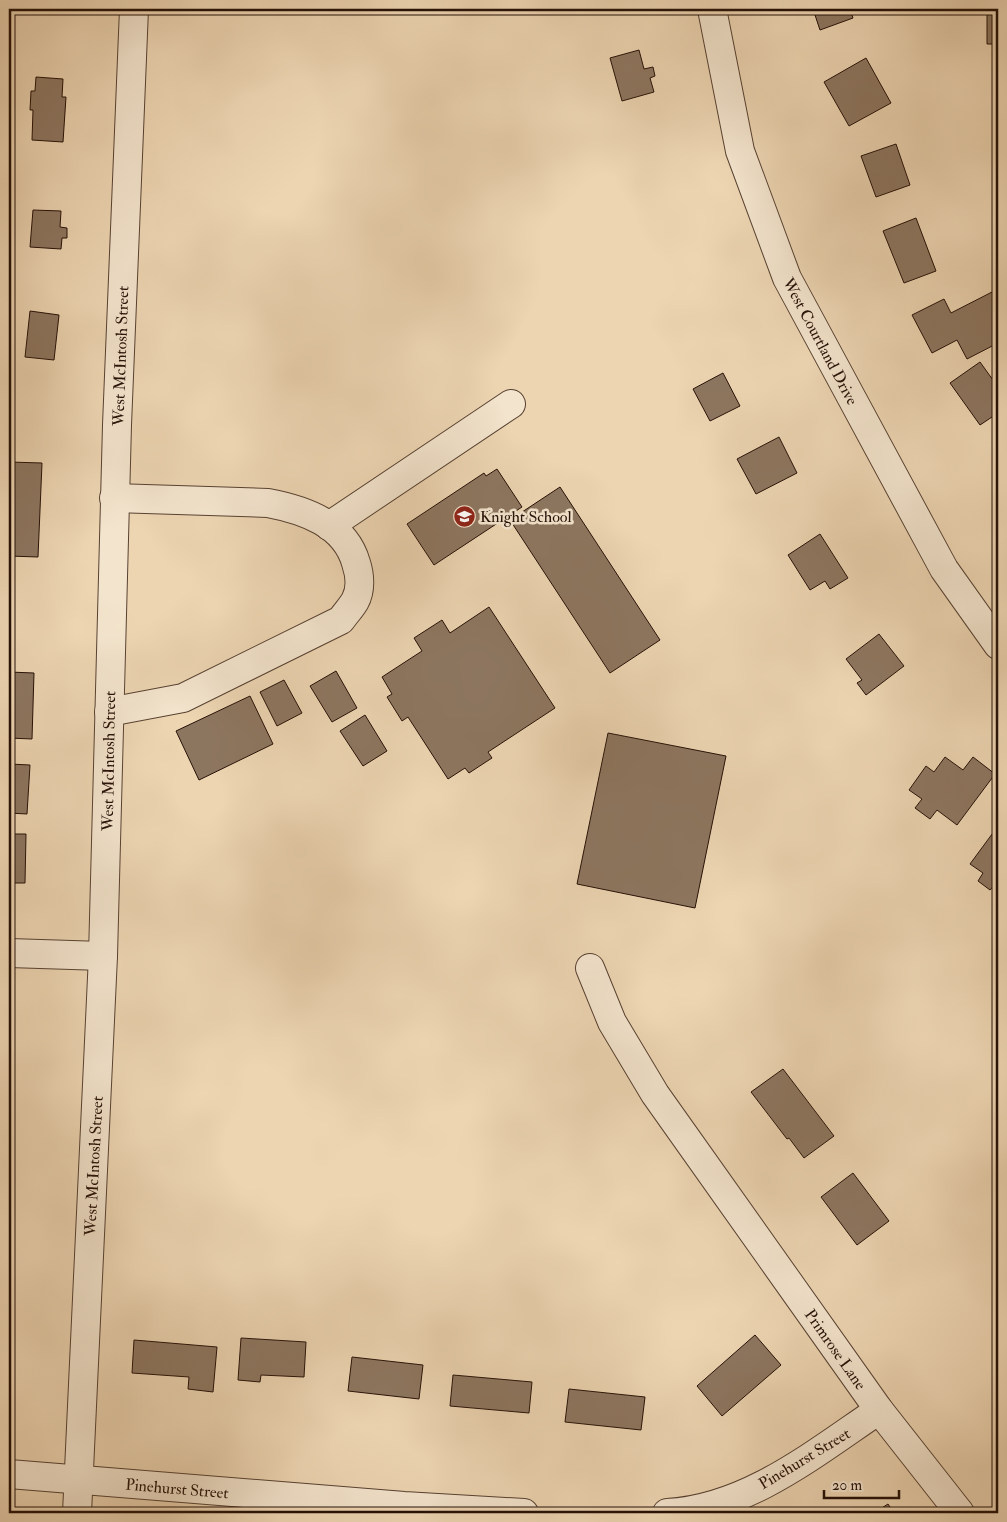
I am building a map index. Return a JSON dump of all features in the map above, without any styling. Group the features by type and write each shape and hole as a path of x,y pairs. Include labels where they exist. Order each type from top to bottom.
{"street":[{"name":"West McIntosh Street","path":"77,1513 103,956 114,498 134,9"},
{"name":"West Courtland Drive","path":"712,9 740,151 787,278 944,569 998,645"},
{"path":"329,526 511,404"},
{"path":"109,712 183,698 341,620 356,600 360,575 353,551 338,531 293,508 268,503 114,498"},
{"path":"9,953 103,956"},
{"name":"Primrose Lane","path":"590,968 612,1022 655,1094 879,1410 960,1513"},
{"name":"Pinehurst Street","path":"667,1513 689,1512 728,1501 798,1465 879,1410"},
{"name":"Pinehurst Street","path":"9,1474 524,1513"}],"building":[{"path":"813,9 850,9 853,18 820,30"},
{"path":"987,9 998,10 998,44 987,44"},
{"path":"639,50 644,69 653,67 655,76 650,78 654,92 622,101 610,58"},
{"path":"866,58 891,103 849,126 824,82"},
{"path":"36,77 63,79 62,97 66,97 63,142 32,140 33,110 30,110 31,91 35,91"},
{"path":"896,144 910,185 876,197 861,156"},
{"path":"33,210 61,211 60,227 67,228 67,238 62,238 61,249 30,247"},
{"path":"916,218 936,271 904,283 883,231"},
{"path":"992,292 998,303 998,343 967,359 957,340 932,353 912,315 944,299 951,313"},
{"path":"30,311 59,315 54,360 25,357"},
{"path":"980,362 998,387 998,413 980,425 950,383"},
{"path":"723,373 740,406 710,421 693,389"},
{"path":"779,437 797,473 756,494 737,459"},
{"path":"9,462 42,463 38,557 9,556"},
{"name":"Knight School","path":"497,469 522,507 434,565 407,524 484,473 486,476"},
{"path":"560,487 660,640 610,673 510,520"},
{"path":"820,534 848,578 830,589 825,581 810,590 788,555"},
{"path":"489,607 555,708 488,752 492,758 469,773 465,768 448,779 408,717 402,721 387,697 392,694 382,677 422,651 414,638 442,620 450,633"},
{"path":"879,634 904,666 866,695 857,683 862,680 846,659"},
{"path":"336,671 357,708 332,722 310,686"},
{"path":"9,672 34,673 32,739 9,738"},
{"path":"284,680 302,713 277,726 260,692"},
{"path":"250,696 273,744 199,780 176,731"},
{"path":"365,715 387,751 363,766 340,731"},
{"path":"608,733 726,756 695,908 577,884"},
{"path":"945,757 963,770 973,757 995,774 957,825 937,810 930,819 915,808 922,799 909,790 926,766 934,772"},
{"path":"9,764 30,765 27,814 9,813"},
{"path":"998,826 998,881 990,890 978,881 983,873 970,864"},
{"path":"9,834 26,834 25,883 9,883"},
{"path":"9,1013 14,1013 13,1070 9,1070"},
{"path":"783,1069 834,1136 804,1158 751,1092"},
{"path":"853,1173 889,1221 857,1245 821,1197"},
{"path":"755,1335 781,1365 722,1416 697,1386"},
{"path":"241,1338 306,1342 304,1377 261,1375 260,1382 238,1380"},
{"path":"134,1340 217,1347 213,1392 188,1389 189,1377 132,1373"},
{"path":"352,1357 423,1365 419,1399 348,1391"},
{"path":"453,1375 532,1382 529,1413 450,1406"},
{"path":"569,1389 645,1397 641,1430 565,1422"},
{"path":"888,1504 894,1513 874,1513"}],"place":[{"name":"Knight School","path":"464,516"}]}
